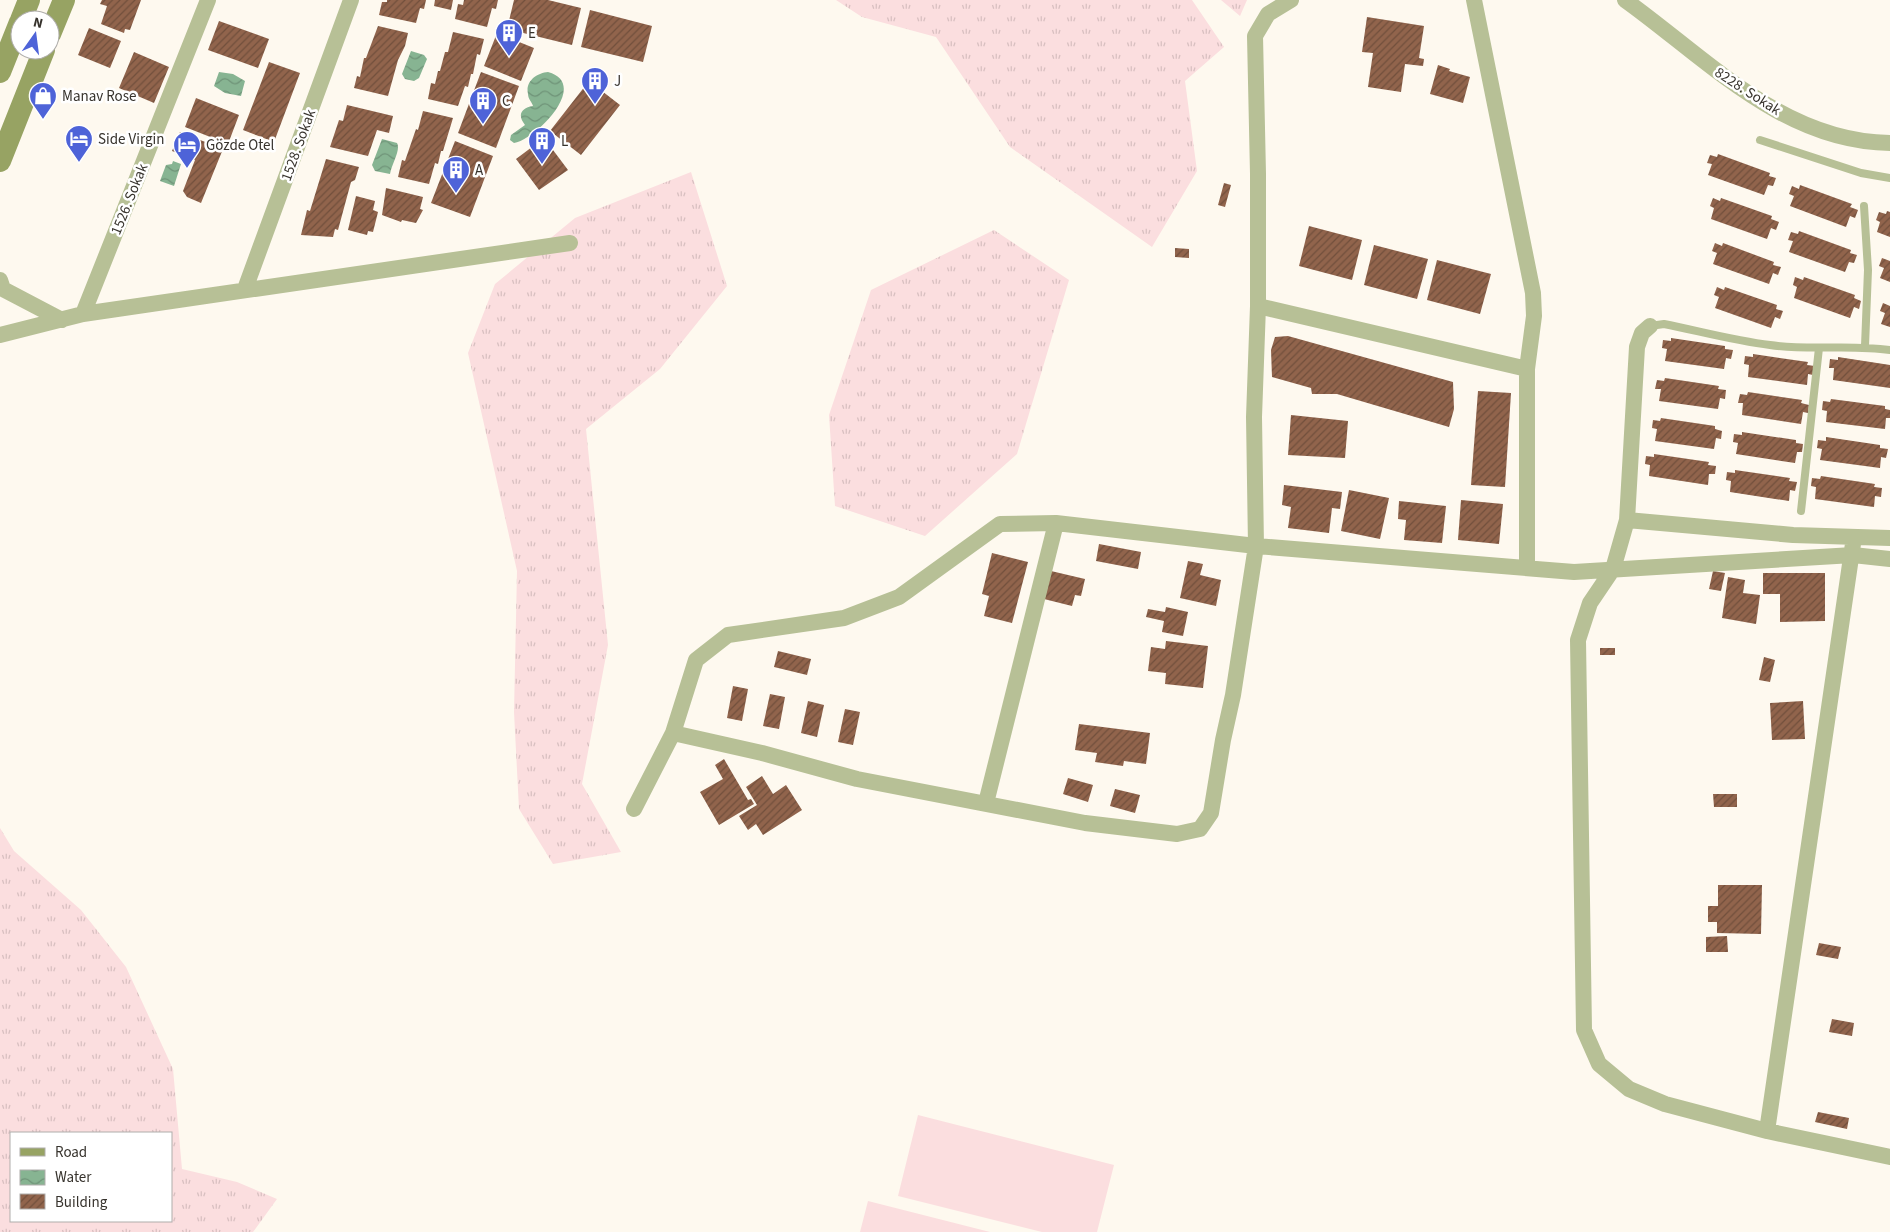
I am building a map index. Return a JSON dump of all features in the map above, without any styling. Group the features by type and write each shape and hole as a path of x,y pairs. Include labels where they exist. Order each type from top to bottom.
{"main road":[{"path":"0,72 10,46"},
{"path":"0,161 40,60"}],"street":[{"name":"1526. Sokak","path":"83,314 208,0"},
{"name":"1528. Sokak","path":"245,289 351,0"},
{"path":"673,733 762,753 857,779 1138,831 1177,834 1200,829 1211,813 1223,740 1233,695 1256,546 1254,418 1258,306 1255,36 1268,14 1291,0"},
{"path":"1474,0 1533,292 1534,316 1527,370 1527,567"},
{"name":"8228. Sokak","path":"1625,0 1718,73 1782,114 1823,132 1869,143 1890,143"},
{"path":"0,335 83,314 570,243"},
{"path":"0,280 3,289 62,320"},
{"path":"1258,306 1527,370"},
{"path":"1650,326 1642,333 1637,347 1627,520 1613,570 1590,603 1578,640 1584,1030 1599,1064 1629,1089 1665,1104 1767,1131 1890,1157"},
{"path":"1627,520 1793,534 1890,538"},
{"path":"634,809 673,733 696,660 728,635 844,618 899,596 1000,524 1056,524 1256,546 1574,572 1853,555 1890,559"},
{"path":"986,803 1056,524"},
{"path":"1767,1131 1853,555 1854,537"}],"lane":[{"path":"1760,140 1861,173 1890,178"},
{"path":"1864,206 1868,270 1865,346"},
{"path":"1650,326 1664,324 1771,345 1819,348 1865,346 1890,350"},
{"path":"1801,510 1819,348"}],"green space":[{"path":"836,0 1192,0 1224,47 1185,81 1197,171 1152,247 1010,147 936,37 862,17"},
{"path":"1221,0 1247,0 1240,16"},
{"path":"691,172 727,286 660,369 586,429 608,645 582,784 621,852 553,864 519,809 514,712 517,571 468,353 495,284 575,218"},
{"path":"994,230 1069,280 1017,454 925,536 835,506 829,415 871,290"},
{"path":"0,828 14,851 81,910 126,967 173,1069 182,1169 237,1182 277,1199 253,1232 0,1232"},
{"path":"918,1115 1114,1165 1097,1232 1042,1232 898,1196"},
{"path":"868,1201 990,1232 860,1232"}],"water":[{"path":"411,51 424,55 427,59 419,78 414,81 405,79 402,74"},
{"path":"219,72 233,74 245,81 241,96 225,93 214,86"},
{"path":"548,72 560,78 564,88 562,99 555,111 545,122 523,140 514,143 510,140 511,135 525,125 521,118 523,110 533,106 528,96 528,85 536,76"},
{"path":"382,139 397,143 398,146 390,174 375,171 372,165"},
{"path":"173,161 181,164 174,186 160,181 166,165 172,164"}],"building":[{"path":"102,0 141,0 130,30 125,29 124,33 101,24 107,6 100,4"},
{"path":"387,0 426,0 424,9 420,8 416,23 379,15 382,2 387,2"},
{"path":"435,0 453,0 451,10 434,6"},
{"path":"464,0 498,0 496,9 492,8 487,27 455,19 458,4 463,5"},
{"path":"514,0 548,0 581,8 572,45 507,29"},
{"path":"590,10 652,26 643,62 581,47"},
{"path":"1367,17 1424,26 1419,58 1424,59 1423,66 1405,64 1401,92 1368,87 1373,53 1362,52"},
{"path":"219,21 269,39 258,68 208,50"},
{"path":"378,26 408,33 388,96 354,88 357,76 360,77 364,58 366,58"},
{"path":"89,28 121,41 110,68 78,55"},
{"path":"453,32 484,39 480,55 477,54 468,87 465,86 458,106 428,99 431,83 435,84 445,52 448,52"},
{"name":"E","path":"497,33 534,48 521,81 484,66"},
{"path":"134,52 169,67 154,103 119,88"},
{"path":"269,62 300,73 274,142 243,130"},
{"path":"1438,65 1450,69 1449,71 1470,77 1463,103 1430,94"},
{"path":"481,72 519,86 496,148 458,133"},
{"path":"589,81 620,105 581,155 550,131"},
{"path":"196,98 239,115 228,144 185,127"},
{"path":"347,105 393,116 389,133 377,130 368,156 330,147 339,120 343,121"},
{"path":"423,111 453,118 443,151 441,151 438,164 435,163 429,184 398,177 402,160 405,161 416,129 418,130"},
{"path":"180,132 223,149 201,203 187,197 183,191 195,160 172,151"},
{"name":"L","path":"544,138 568,170 539,190 516,159"},
{"path":"455,141 493,156 470,217 431,203"},
{"path":"1718,154 1770,173 1769,176 1776,178 1773,186 1768,185 1764,195 1708,175 1712,164 1707,163 1710,155 1717,157"},
{"path":"326,159 359,167 355,180 351,182 338,230 335,229 333,237 301,235 307,210 310,211"},
{"path":"1224,183 1231,185 1225,207 1218,205"},
{"path":"1800,185 1852,204 1850,207 1858,210 1855,218 1850,216 1846,227 1790,206 1794,196 1789,194 1792,186 1799,189"},
{"path":"386,188 423,197 420,209 423,210 416,223 402,220 401,222 382,215"},
{"path":"356,196 375,201 373,210 378,212 373,232 368,231 367,235 348,230"},
{"path":"1713,198 1720,201 1721,198 1772,216 1771,219 1779,222 1776,230 1771,228 1767,239 1711,219 1714,208 1710,206"},
{"path":"1887,211 1890,212 1890,237 1877,232 1880,222 1876,220 1879,212 1886,214"},
{"path":"1309,226 1362,240 1352,280 1299,266"},
{"path":"1799,231 1851,250 1850,253 1857,255 1854,263 1849,262 1845,272 1789,252 1793,241 1788,240 1791,232 1798,234"},
{"path":"1715,243 1722,246 1723,243 1774,262 1773,265 1781,267 1778,275 1773,273 1769,284 1713,264 1717,253 1712,251"},
{"path":"1374,245 1428,259 1417,299 1364,285"},
{"path":"1175,248 1189,249 1189,258 1175,257"},
{"path":"1882,258 1890,261 1890,282 1880,278 1884,268 1879,266"},
{"path":"1437,260 1491,274 1480,314 1427,300"},
{"path":"1795,277 1803,280 1804,277 1855,295 1854,298 1861,301 1859,309 1854,307 1850,318 1794,298 1797,287 1793,285"},
{"path":"1717,287 1724,290 1725,287 1777,305 1776,309 1783,311 1780,319 1775,317 1771,328 1715,308 1719,297 1714,295"},
{"path":"1883,303 1890,306 1890,327 1881,324 1885,313 1880,311"},
{"path":"1288,336 1453,382 1454,409 1449,427 1337,394 1312,394 1311,388 1272,377 1271,350 1275,337"},
{"path":"1671,338 1725,346 1725,349 1733,350 1731,359 1726,358 1724,369 1665,361 1667,349 1662,348 1663,340 1671,341"},
{"path":"1753,354 1808,362 1807,365 1815,366 1813,375 1808,374 1807,385 1748,377 1749,365 1744,364 1745,356 1753,357"},
{"path":"1838,357 1890,365 1890,388 1833,380 1834,368 1829,368 1830,359 1838,360"},
{"path":"1665,378 1719,386 1718,389 1726,390 1725,399 1720,398 1718,409 1659,401 1661,389 1655,389 1657,380 1664,381"},
{"path":"1478,391 1511,393 1505,487 1471,485"},
{"path":"1748,392 1802,400 1801,403 1809,405 1808,413 1803,412 1801,424 1742,415 1743,403 1738,403 1740,394 1747,395"},
{"path":"1831,399 1885,406 1885,409 1890,410 1890,418 1886,418 1885,429 1826,422 1827,411 1822,410 1823,401 1830,402"},
{"path":"1291,415 1348,421 1345,458 1288,455"},
{"path":"1661,418 1715,426 1715,429 1722,431 1721,439 1716,438 1714,449 1655,441 1657,429 1652,428 1653,420 1660,421"},
{"path":"1742,432 1796,440 1796,443 1803,444 1802,452 1797,452 1795,463 1736,454 1738,443 1733,442 1734,434 1742,435"},
{"path":"1826,437 1880,445 1880,448 1888,449 1886,458 1881,457 1880,468 1820,460 1822,449 1817,448 1818,440 1826,441"},
{"path":"1654,454 1709,462 1708,465 1716,466 1715,474 1709,474 1708,485 1649,476 1650,465 1645,464 1646,456 1654,457"},
{"path":"1735,470 1790,478 1789,481 1797,482 1795,491 1790,490 1789,501 1730,492 1731,481 1726,480 1727,472 1735,473"},
{"path":"1821,476 1875,484 1874,487 1882,488 1881,497 1875,496 1874,507 1815,499 1816,487 1811,486 1812,478 1820,479"},
{"path":"1284,485 1342,492 1340,509 1332,508 1329,533 1288,528 1291,507 1282,505"},
{"path":"1349,490 1389,498 1380,539 1341,531"},
{"path":"1461,500 1503,504 1499,544 1458,540"},
{"path":"1399,501 1446,506 1442,543 1404,540 1406,520 1398,519"},
{"path":"1099,544 1141,552 1138,569 1096,561"},
{"path":"992,553 1028,562 1012,623 984,616 989,596 982,594"},
{"path":"1188,561 1203,564 1200,575 1221,580 1216,606 1180,598"},
{"path":"1051,571 1085,579 1081,596 1075,595 1072,606 1044,599"},
{"path":"1713,571 1725,573 1721,591 1709,589"},
{"path":"1763,573 1825,573 1825,621 1780,622 1780,594 1763,594"},
{"path":"1728,577 1745,580 1743,593 1760,595 1756,624 1722,618"},
{"path":"1166,607 1188,612 1183,636 1162,632 1164,621 1146,617 1148,609 1165,612"},
{"path":"1166,641 1208,646 1203,688 1165,684 1166,673 1148,671 1151,647 1165,649"},
{"path":"1600,648 1615,648 1615,655 1600,655"},
{"path":"778,651 811,659 807,675 774,667"},
{"path":"1764,657 1775,660 1770,682 1759,680"},
{"path":"733,686 748,689 742,721 727,718"},
{"path":"770,694 785,697 779,729 763,726"},
{"path":"808,701 824,705 817,737 801,733"},
{"path":"1803,701 1805,739 1772,740 1770,703"},
{"path":"845,709 860,712 853,745 838,742"},
{"path":"1079,724 1150,733 1146,764 1124,761 1123,766 1095,762 1097,753 1075,750"},
{"path":"724,759 748,800 751,799 754,804 719,825 700,792 723,779 715,765"},
{"path":"762,776 773,794 786,785 802,810 763,835 756,824 748,830 739,816 757,805 746,787"},
{"path":"1068,778 1093,785 1088,802 1063,794"},
{"path":"1115,789 1140,795 1135,813 1110,806"},
{"path":"1713,794 1737,794 1737,807 1714,807"},
{"path":"1718,885 1762,885 1761,934 1717,933 1717,922 1708,922 1708,906 1718,906"},
{"path":"1727,936 1728,952 1706,952 1706,937"},
{"path":"1819,943 1841,947 1838,959 1816,955"},
{"path":"1832,1019 1854,1023 1852,1036 1829,1032"},
{"path":"1818,1112 1849,1118 1847,1129 1815,1122"}],"place":[{"name":"E","path":"509,57"},
{"name":"J","path":"595,105"},
{"name":"Manav Rose","path":"43,120"},
{"name":"C","path":"483,125"},
{"name":"Side Virgin","path":"79,163"},
{"name":"L","path":"542,165"},
{"name":"Gözde Otel","path":"187,169"},
{"name":"A","path":"456,194"}]}
